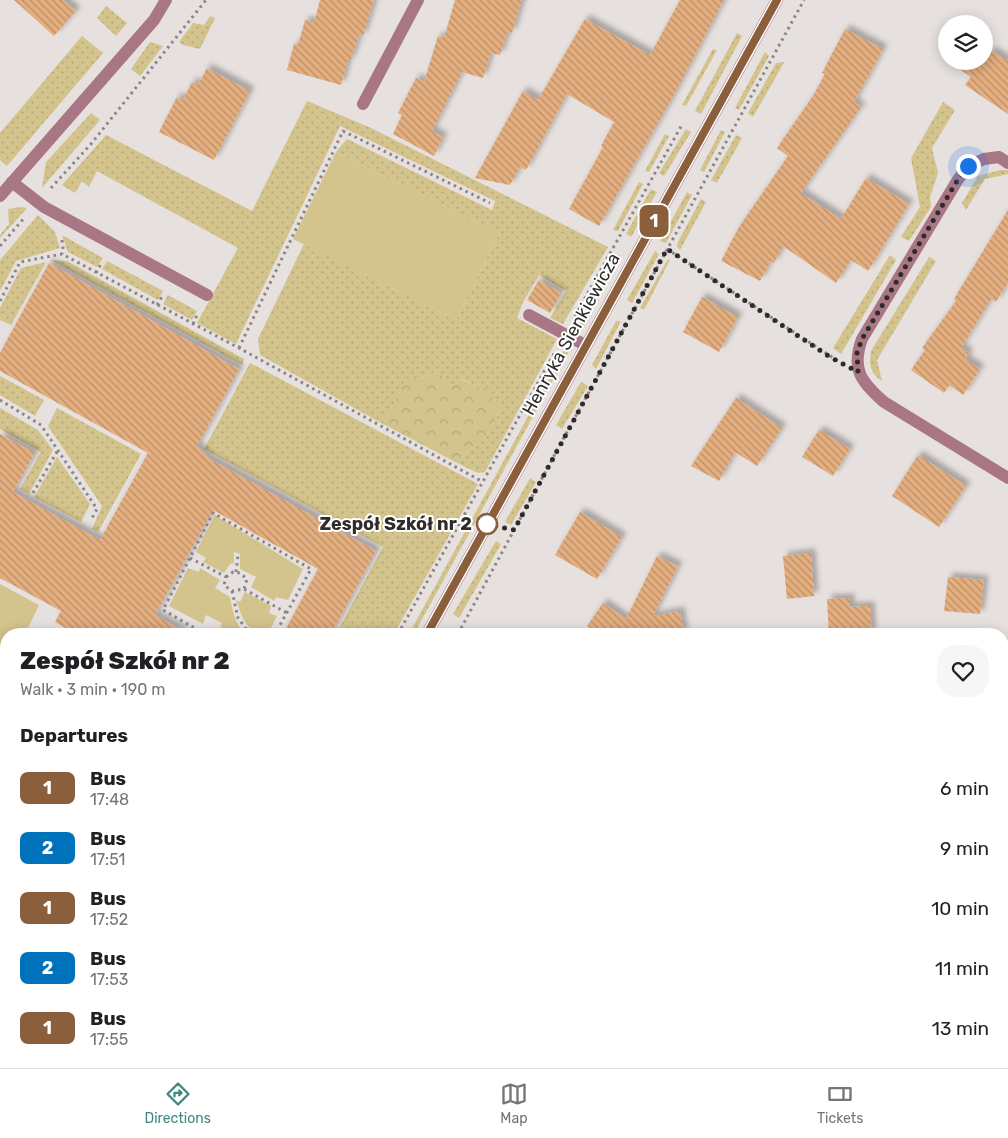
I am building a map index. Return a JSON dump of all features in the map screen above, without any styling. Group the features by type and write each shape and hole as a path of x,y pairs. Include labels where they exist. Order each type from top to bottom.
{"street":[{"path":"0,196 154,20 166,0"},
{"path":"363,104 418,0"},
{"name":"Henryka Sienkiewicza","path":"430,628 777,0"},
{"path":"1008,163 999,157 984,159 968,166 962,173 862,339 857,353 858,372 868,388 884,402 1008,478"},
{"path":"12,182 38,203 207,295"},
{"path":"529,315 585,345"}],"path":[{"path":"0,246 91,144 206,0"},
{"path":"461,628 804,0"},
{"path":"239,348 343,131 490,203"},
{"path":"667,249 830,357 858,372"},
{"path":"0,301 20,262 62,254 239,348 483,482"},
{"path":"0,400 41,425 97,509 91,520"},
{"path":"33,493 58,450"},
{"path":"194,628 163,610 213,513 312,569 278,628"},
{"path":"236,572 238,555"},
{"path":"190,558 226,577"},
{"path":"244,589 247,579 240,572 233,572 226,577 224,585 232,591 238,618 246,628"},
{"path":"232,591 244,589 287,613"}],"green space":[{"path":"106,6 127,23 116,36 97,18"},
{"path":"210,16 215,18 200,49 183,45 179,42 193,23 204,25"},
{"path":"737,33 742,36 701,114 695,111"},
{"path":"82,36 103,53 7,166 0,160 0,133"},
{"path":"150,42 163,46 140,76 131,69"},
{"path":"713,49 717,50 686,106 682,105"},
{"path":"765,52 769,56 739,110 735,108"},
{"path":"784,62 753,117 748,113 776,63"},
{"path":"307,101 371,128 608,247 563,324 550,318 566,291 539,275 523,302 517,318 557,339 485,472 478,473 457,463 473,446 482,441 502,407 499,401 493,399 491,390 461,379 455,382 453,386 447,384 443,376 428,374 421,379 407,378 383,424 260,355 258,339 304,244 456,320 499,233 336,152 347,139 492,210 495,201 340,126 236,344 197,323 238,248 97,171 89,187 82,181 75,193 62,185 106,135 252,211"},
{"path":"943,102 955,110 932,148 938,173 930,197 931,207 909,241 901,237 920,207 911,158"},
{"path":"91,113 100,120 42,188 46,162"},
{"path":"686,129 691,132 664,176 659,173"},
{"path":"721,130 725,132 704,172 700,170"},
{"path":"665,134 669,136 649,172 645,171"},
{"path":"736,135 742,138 717,183 711,180"},
{"path":"336,152 499,233 456,320 293,239"},
{"path":"1000,170 1008,170 1008,174 985,179 966,210 962,203 978,176"},
{"path":"639,182 643,184 618,231 613,230"},
{"path":"651,189 657,192 631,237 626,234"},
{"path":"687,192 692,195 666,243 660,241"},
{"path":"701,199 706,202 680,250 677,246 678,242"},
{"path":"27,208 0,238 0,235 9,224 8,209"},
{"path":"38,215 55,232 60,248 16,261 0,291 0,260"},
{"path":"62,235 103,258 97,267 68,252"},
{"path":"655,251 659,254 632,303 627,300"},
{"path":"617,254 621,256 583,326 579,324"},
{"path":"890,255 896,260 841,354 833,348"},
{"path":"929,257 936,261 877,360 882,381 871,368 871,351"},
{"path":"668,259 670,260 644,310 640,308"},
{"path":"51,260 67,261 244,359 242,365"},
{"path":"107,261 163,291 158,300 102,269"},
{"path":"46,262 11,325 0,320 0,308 21,268"},
{"path":"168,295 197,311 192,320 163,304"},
{"path":"616,321 621,321 596,369 592,365"},
{"path":"566,347 570,349 417,628 412,628"},
{"path":"250,363 478,484 397,628 339,628 383,547 204,449"},
{"path":"436,372 443,376 447,384 453,386 460,379 482,388 491,389 493,399 499,401 502,407 482,441 473,446 457,463 383,424 407,378 416,376 422,379 428,374"},
{"path":"0,376 44,400 35,416 0,395"},
{"path":"581,382 588,386 562,429 556,425"},
{"path":"0,408 38,430 53,450 29,494 20,489 41,452 0,429"},
{"path":"57,408 141,454 98,532 92,529 102,506 48,426"},
{"path":"57,457 90,504 81,522 34,497"},
{"path":"530,478 536,482 511,525 505,522"},
{"path":"215,515 303,569 288,600 276,597 274,601 251,587 256,577 240,569 240,554 234,552 234,563 230,564 224,573 203,562 206,558 196,552"},
{"path":"496,541 501,544 459,618 453,614"},
{"path":"188,568 199,572 200,568 220,580 215,588 230,597 233,612 241,628 220,628 222,623 206,615 203,624 169,606"},
{"path":"0,584 39,605 28,628 0,628"},
{"path":"245,592 271,606 269,613 277,616 271,628 250,628 243,619 236,600 240,602"}],"building":[{"path":"14,0 63,0 76,11 54,36"},
{"path":"320,0 374,0 363,36 359,35 351,60 348,60 341,85 287,70 294,44 298,45 305,20 314,23"},
{"path":"455,0 522,0 512,33 508,31 500,55 491,53 483,78 462,72 432,131 443,137 434,156 393,134 402,115 398,113 416,78 424,82 438,36 444,38"},
{"path":"680,0 724,0 671,100 599,226 569,209 603,147 601,146 614,122 567,94 526,170 520,167 510,185 475,178 523,91 538,100 585,19 650,55"},
{"path":"845,29 883,49 854,102 861,107 801,193 841,219 866,178 909,204 868,271 851,260 836,283 783,246 774,263 771,261 760,281 721,261 739,227 788,156 777,148 813,96 825,74 822,73"},
{"path":"993,52 1008,61 1008,114 965,85 971,77 961,70 993,70"},
{"path":"207,68 250,91 214,160 159,132 177,97 183,100 192,82 198,85"},
{"path":"1008,210 1008,282 996,302 991,299 961,348 969,353 965,359 980,369 963,395 949,385 944,393 911,370 925,350 922,348 956,301 954,299"},
{"path":"49,263 239,369 197,446 210,459 376,551 334,628 286,628 318,569 213,510 155,615 178,628 66,628 55,622 61,611 0,578 0,434 35,453 13,492 100,540 148,453 0,371 0,353"},
{"path":"539,280 561,293 550,313 527,300"},
{"path":"702,297 738,317 719,352 683,332"},
{"path":"736,398 782,428 757,466 735,452 719,481 691,466"},
{"path":"819,430 850,449 833,476 802,457"},
{"path":"918,455 966,486 939,527 892,496"},
{"path":"580,512 622,537 597,579 555,555"},
{"path":"811,553 814,596 787,599 783,556"},
{"path":"657,556 678,566 653,616 680,611 683,628 590,628 587,626 603,603 626,619"},
{"path":"948,577 984,580 980,614 944,611"},
{"path":"850,598 850,607 870,606 872,628 829,628 827,599"}],"bus line":[{"name":"1","path":"430,628 777,0"}],"place":[{"name":"Zespół Szkół nr 2","path":"487,524"}],"route":[{"path":"487,524 514,530 667,249 830,357 858,372 857,353 862,339 957,181 968,166"}]}
